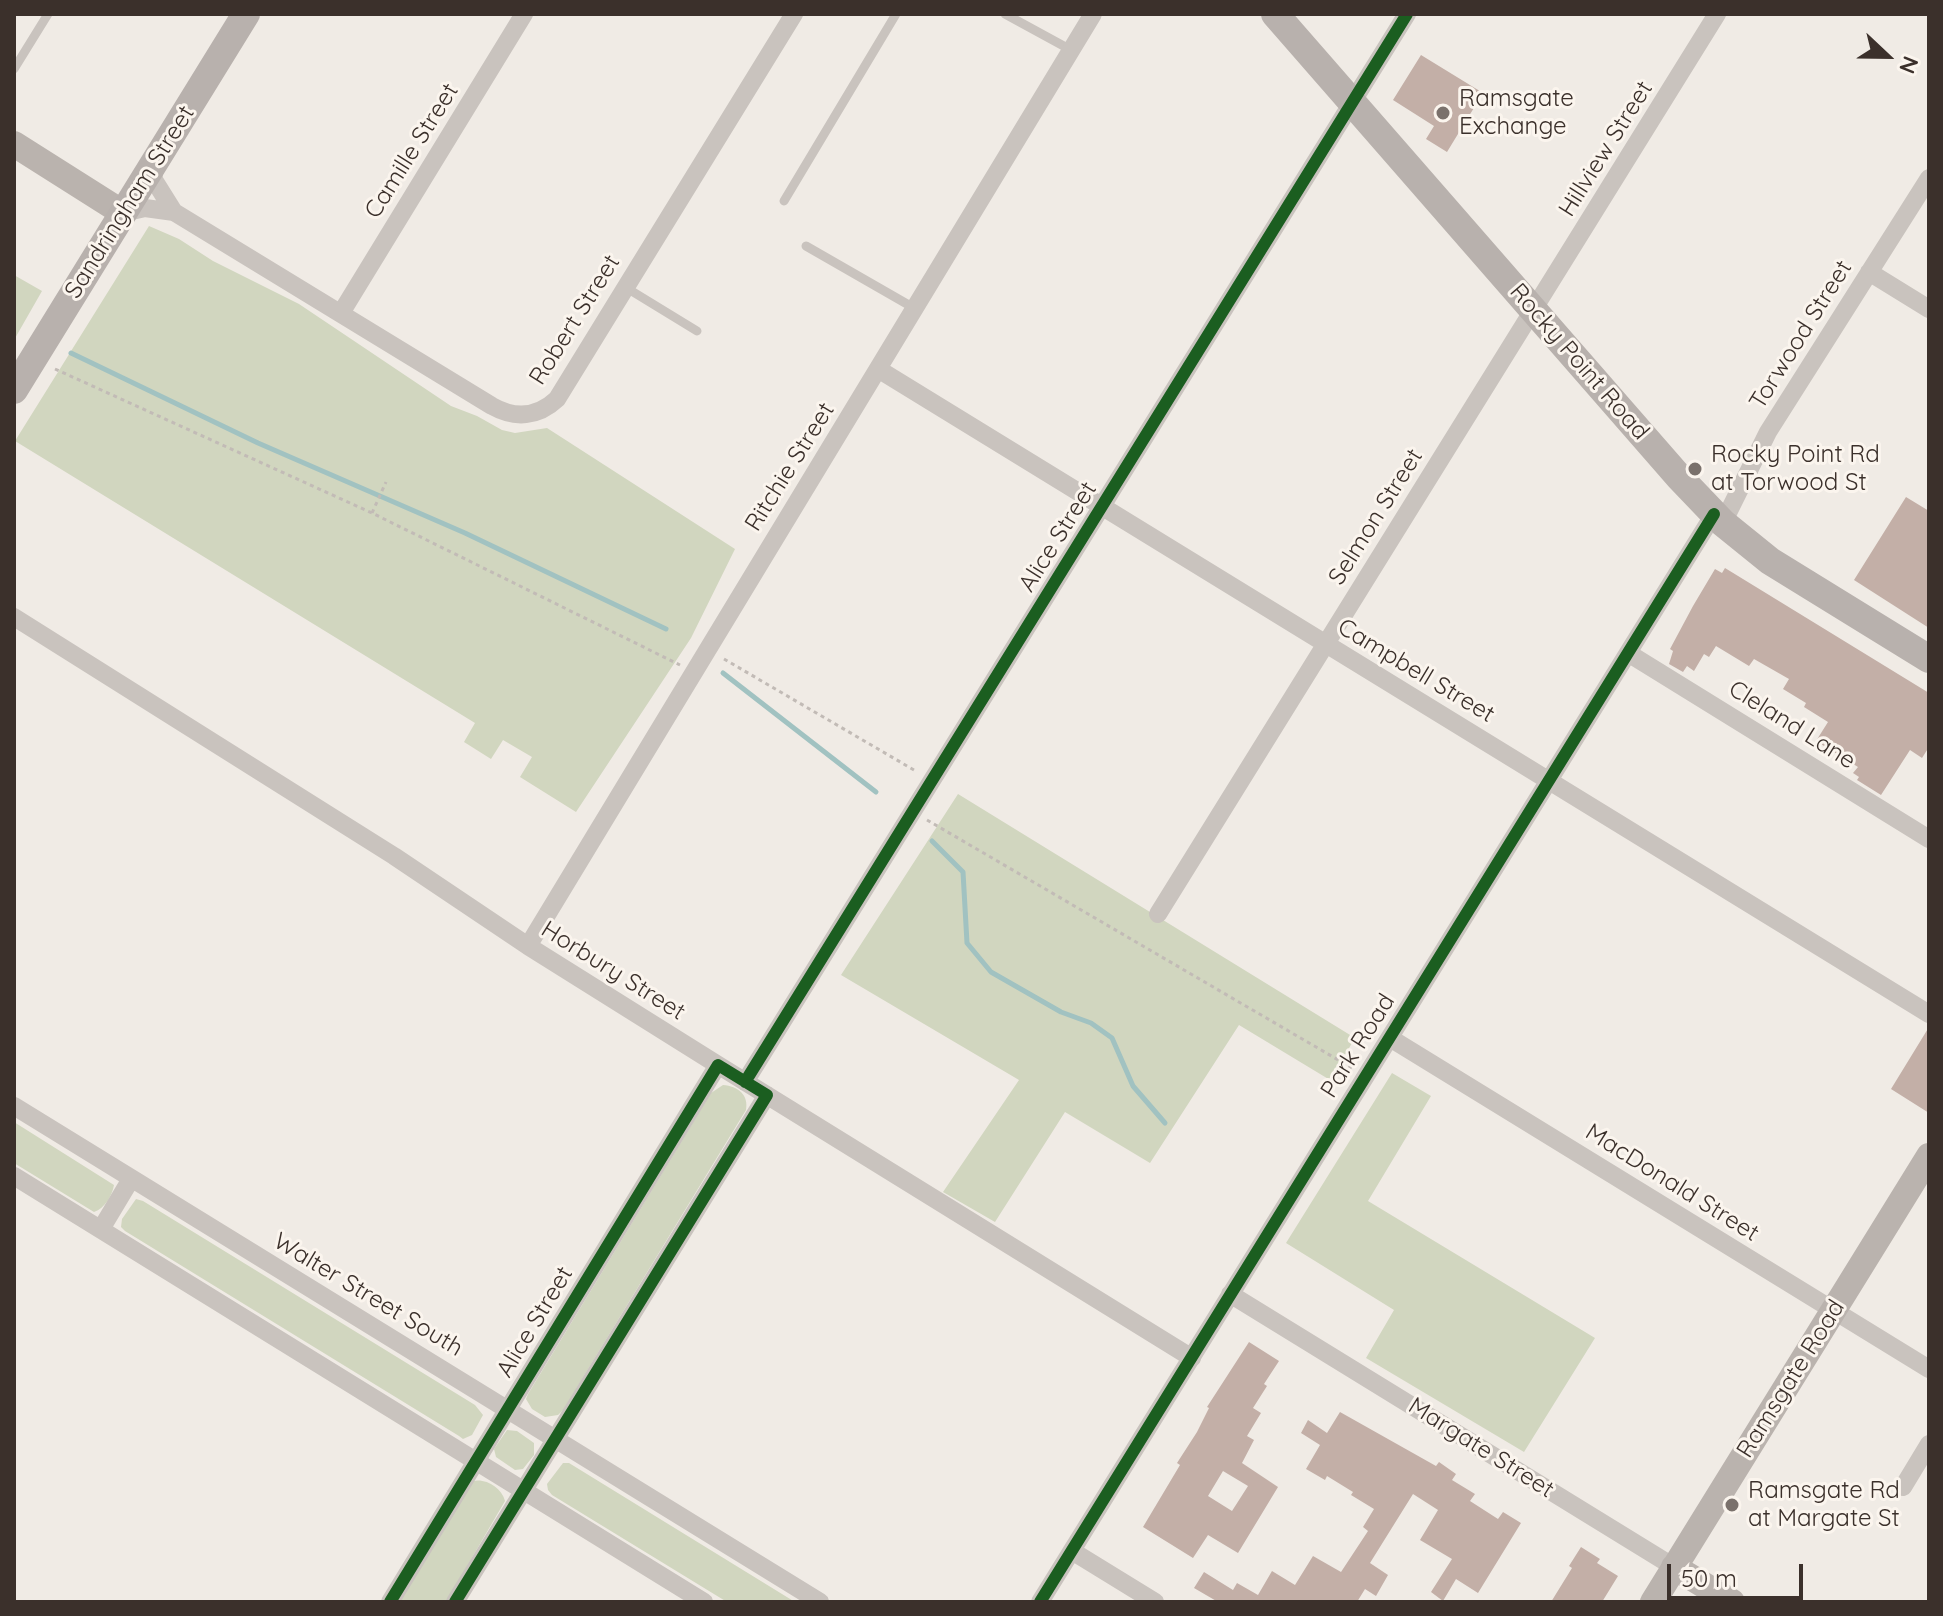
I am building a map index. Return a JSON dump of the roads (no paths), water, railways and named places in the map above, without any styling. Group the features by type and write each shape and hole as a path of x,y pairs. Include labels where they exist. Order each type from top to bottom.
{"main road":[{"name":"Sandringham Street","path":"14,390 246,14"},
{"name":"Rocky Point Road","path":"1275,14 1719,518 1770,561 1929,659"},
{"path":"14,144 123,213"},
{"name":"Ramsgate Road","path":"1653,1602 1929,1156"},
{"name":"Margate Street","path":"1674,1567 1732,1602"}],"street":[{"name":"Camille Street","path":"341,313 524,14"},
{"name":"Robert Street","path":"123,213 145,208 174,212 492,406 519,415 536,412 557,399 794,14"},
{"name":"Ritchie Street","path":"528,946 1093,14"},
{"name":"Alice Street","path":"745,1082 1407,14"},
{"name":"Hillview Street","path":"1532,308 1548,289 1717,14"},
{"name":"Robert Street","path":"153,163 154,180 174,212"},
{"name":"Torwood Street","path":"1719,518 1768,432 1929,178"},
{"path":"1869,272 1929,309"},
{"name":"Selmon Street","path":"1158,914 1532,308"},
{"name":"Campbell Street","path":"878,369 1929,1014"},
{"name":"Park Road","path":"1040,1602 1628,653 1719,518"},
{"name":"Horbury Street","path":"14,617 394,856 528,946 1192,1358"},
{"name":"Cleland Lane","path":"1628,653 1929,839"},
{"name":"MacDonald Street","path":"1390,1038 1929,1369"},
{"name":"Alice Street","path":"390,1602 718,1065"},
{"path":"455,1602 767,1095"},
{"name":"Walter Street South","path":"14,1106 820,1602"},
{"path":"14,1176 704,1602"},
{"path":"101,1229 131,1179"},
{"name":"Margate Street","path":"1230,1294 1674,1567"},
{"path":"1903,1487 1929,1444"},
{"path":"1072,1551 1155,1602"}],"lane":[{"path":"14,69 48,14"},
{"path":"784,201 896,14"},
{"path":"1005,14 1071,50"},
{"path":"806,246 914,308"},
{"path":"625,287 697,331"}],"waterway":[{"path":"71,353 258,443 465,533 666,629"},
{"path":"723,673 876,792"},
{"path":"932,841 963,872 967,943 991,972 1061,1012 1091,1023 1112,1038 1133,1086 1165,1123"}],"place":[{"name":"Ramsgate Exchange","path":"1443,113"},
{"name":"Rocky Point Rd at Torwood St","path":"1695,469"},
{"name":"Ramsgate Rd at Margate St","path":"1732,1505"}]}
